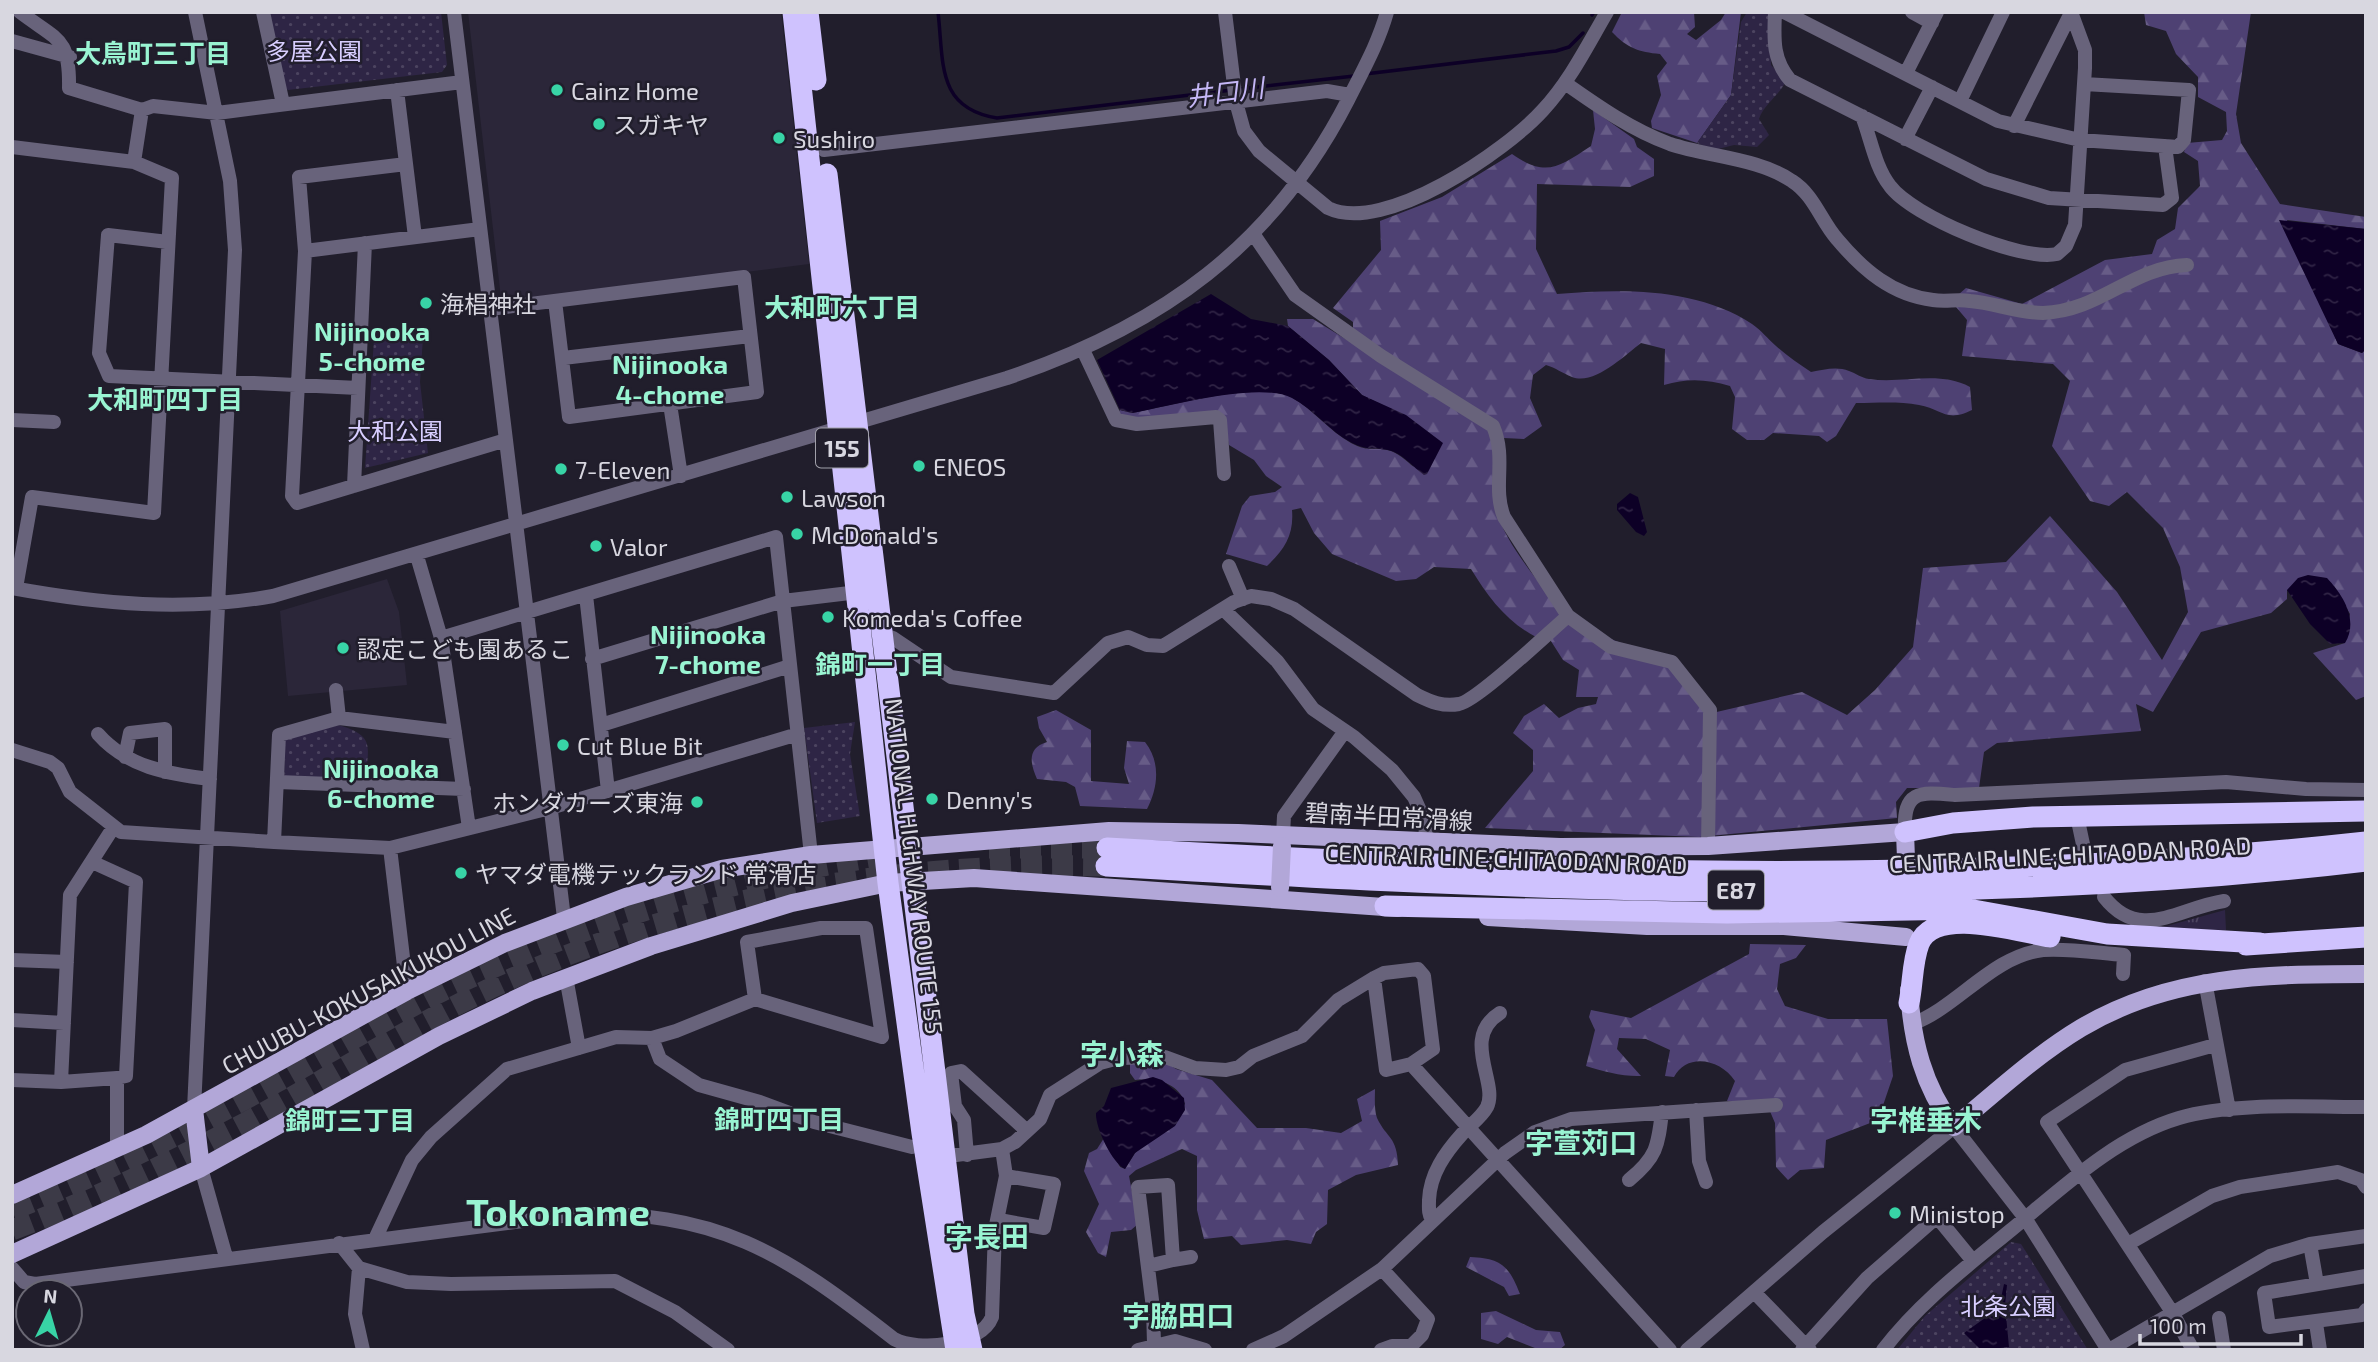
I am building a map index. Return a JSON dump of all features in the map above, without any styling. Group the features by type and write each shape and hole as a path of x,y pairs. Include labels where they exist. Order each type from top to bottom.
{"highway":[{"name":"NATIONAL HIGHWAY ROUTE 155","path":"793,12 848,424 883,634 963,1344"},
{"name":"NATIONAL HIGHWAY ROUTE 155","path":"808,12 824,150 848,424 858,592 884,849 963,1344"},
{"path":"1905,832 1979,821 2077,816 2366,811"},
{"name":"CENTRAIR LINE;CHITAODAN ROAD","path":"2366,842 2103,864 1778,872 1485,868 1106,857 1439,885 1767,890 1896,890 2112,882 2366,861"},
{"path":"1385,906 1727,913 1968,909 2107,934 2260,943"},
{"path":"1911,1013 1918,946 1923,935 1939,925 1953,922 2132,948 2190,949 2366,937"}],"main road":[{"name":"CHUUBU-KOKUSAIKUKOU LINE","path":"12,1195 117,1149 407,991 564,918 722,869 811,855 1109,831 1282,841"},
{"name":"碧南半田常滑線","path":"1280,894 1282,841 1707,846 1905,832"},
{"path":"1905,832 1906,859"},
{"path":"12,1254 201,1168 439,1036 566,977 754,914 888,883 1011,879 1280,894 1512,919 1647,926 1905,928 1911,1013 1919,1065 1939,1107 1954,1126 2079,1030 2137,1000 2205,981 2274,974 2366,974"},
{"path":"194,1109 201,1168"}],"street":[{"path":"20,12 64,45 70,57 69,88 142,110 153,106 217,113 462,82"},
{"path":"194,1109 236,250 234,215 217,113 195,12"},
{"path":"263,12 282,104"},
{"path":"454,12 564,918"},
{"path":"1226,12 1236,102 1240,121 1251,142 1295,183 1340,214 1359,215 1391,206 1457,177 1488,157 1533,121 1565,83 1607,12"},
{"path":"12,147 134,162 172,178 159,379 154,513 32,497 14,588 125,604 219,604 299,590 416,556 1007,378 1083,350 1158,311 1254,235 1332,131 1378,43 1387,12"},
{"path":"1775,12 1774,46 1785,74 1797,85 1986,179 2049,198 2163,205 2172,198 2165,146"},
{"path":"1784,12 2014,126 2080,140 2178,148 2184,140 2189,90 2084,84"},
{"path":"1906,73 1934,17 1912,12"},
{"path":"1960,101 2003,12"},
{"path":"1862,116 1877,163 1888,184 1909,205 1944,224 1998,245 2053,256 2067,244 2075,225 2085,50 2071,12"},
{"path":"2014,126 2071,12"},
{"path":"12,41 70,57"},
{"path":"1565,83 1637,131 1793,181 1812,200 1835,238 1860,264 1881,282 1911,295 1944,301 1971,301 2023,312 2061,311 2098,300 2155,269 2187,265"},
{"path":"1905,139 1932,87"},
{"path":"397,90 415,237"},
{"path":"824,150 1328,91 1350,95"},
{"path":"134,162 142,110"},
{"path":"406,164 299,177 305,251 292,496 297,503 432,460 506,440"},
{"path":"305,251 480,229"},
{"path":"168,242 108,235 99,353 110,376 358,388"},
{"path":"1254,235 1295,295 1381,356 1493,426 1501,445 1498,502 1504,517 1569,616 1611,647 1672,662 1710,710 1707,846"},
{"path":"354,486 365,243"},
{"path":"490,309 744,277 757,392 569,417 555,301"},
{"path":"563,358 750,336"},
{"path":"1083,350 1116,420 1137,424 1216,417 1220,420 1224,474"},
{"path":"670,404 681,476"},
{"path":"12,420 54,422"},
{"path":"441,639 776,537 811,855"},
{"path":"416,556 441,639 469,828"},
{"path":"1229,566 1243,599"},
{"path":"592,659 783,601 858,592"},
{"path":"586,595 608,791"},
{"path":"883,634 951,677 1054,693 1108,643 1128,637 1163,646 1243,599 1262,597 1294,609 1417,695 1435,704 1447,705 1473,699 1569,616"},
{"path":"1223,609 1277,661 1312,709 1345,731 1392,770 1414,797 1426,824 1425,843"},
{"path":"601,725 790,666"},
{"path":"336,690 339,718"},
{"path":"274,842 279,735 339,718 455,732"},
{"path":"125,757 130,733 166,729 165,772"},
{"path":"1282,841 1284,816 1345,731"},
{"path":"98,734 125,757 165,772 210,779"},
{"path":"13,752 50,762 58,768 70,792 121,832 390,848 550,808 798,734"},
{"path":"278,782 464,789"},
{"path":"1905,832 1904,812 1908,803 1924,793 1955,795 2029,789 2098,790 2226,782 2306,789 2366,790"},
{"path":"2077,816 2084,849"},
{"path":"61,1082 70,895 113,828"},
{"path":"390,848 407,991"},
{"path":"12,1080 61,1082 126,1076 136,882 92,862"},
{"path":"2104,897 2116,912 2125,917 2150,921 2224,901"},
{"path":"376,1237 412,1160 431,1138 507,1069 616,1037 652,1038 755,999 882,1037 866,928 821,928 747,942 755,999"},
{"path":"1911,1013 1929,1017 2012,960 2043,950 2124,955 2123,974"},
{"path":"12,960 67,962"},
{"path":"1027,1131 961,1071 951,1073 954,1105 964,1120 961,1155 1002,1149 1027,1131 1040,1119 1050,1095 1100,1063 1119,1058 1166,1057 1195,1068 1226,1070 1239,1067 1253,1056 1302,1036 1338,1000 1374,978 1384,973 1418,969 1424,976 1433,1049 1411,1065 1386,1070 1374,978"},
{"path":"566,977 579,1048"},
{"path":"2205,981 2229,1110"},
{"path":"1432,1220 1429,1215 1431,1182 1447,1154 1489,1102 1489,1086 1482,1062 1485,1030 1491,1019 1500,1013"},
{"path":"12,1020 64,1023"},
{"path":"652,1038 660,1059 699,1085 760,1102 814,1122 912,1147"},
{"path":"2193,1350 2172,1312 2047,1122 2125,1070 2216,1045"},
{"path":"1411,1065 1670,1350"},
{"path":"117,1078 117,1149"},
{"path":"1256,1349 1315,1316 1382,1269 1518,1142 1563,1121 1776,1105"},
{"path":"1883,1350 1928,1298 2081,1172 2132,1138 2178,1118 2229,1110 2366,1107"},
{"path":"1696,1110 1698,1150 1706,1182"},
{"path":"1629,1180 1650,1162 1656,1150 1662,1112"},
{"path":"1688,1350 1954,1126 2025,1218 2108,1350 2270,1256 2310,1244 2366,1236"},
{"path":"12,1268 24,1282 34,1284 376,1237 570,1215 659,1217 716,1229 772,1253 823,1283 904,1344 927,1347 963,1344 984,1330 992,1317 995,1230 1006,1176 1002,1149"},
{"path":"201,1168 226,1257"},
{"path":"2128,1244 2212,1196 2240,1187 2338,1172 2361,1180 2366,1187"},
{"path":"999,1220 1044,1228 1054,1184 1006,1176"},
{"path":"1154,1344 1138,1187 1168,1185 1173,1260"},
{"path":"1755,1292 1806,1348 1867,1278 1937,1217 1973,1261"},
{"path":"339,1243 359,1268 407,1282 451,1284 615,1281 675,1312 728,1350"},
{"path":"2310,1244 2317,1284"},
{"path":"1148,1266 1191,1257"},
{"path":"359,1268 355,1314 363,1350"},
{"path":"1381,1350 1392,1346 1411,1346 1422,1335 1428,1319 1382,1269"},
{"path":"2366,1276 2264,1293 2269,1327 2362,1315 2366,1310"},
{"path":"2219,1318 2224,1350"},
{"path":"2316,1323 2320,1350"},
{"path":"1138,1350 1175,1341 1205,1350"}],"shaded area":[{"path":"468,12 781,12 809,264 506,302 501,298"},
{"name":"認定こども園あるこ","path":"387,579 399,612 407,685 288,696 280,611"}],"green space":[{"name":"多屋公園","path":"268,12 441,12 447,65 442,72 288,90 284,87"},
{"path":"1622,12 1694,12 1695,27 1687,34 1696,40 1721,20 1726,12 1741,12 1731,95 1697,143 1652,128 1651,121 1661,95 1657,76 1667,63 1660,54 1634,48 1612,32"},
{"path":"1747,12 1769,12 1771,65 1786,81 1761,114 1759,119 1769,135 1757,147 1734,145 1714,150 1697,143 1731,95 1741,22"},
{"path":"2144,12 2251,12 2236,114 2241,143 2280,204 2366,217 2366,229 2287,220 2338,344 2362,353 2366,349 2366,696 2356,700 2313,653 2345,643 2350,614 2334,586 2287,590 2287,599 2271,613 2201,632 2153,712 2136,704 2141,731 1997,743 1984,752 1979,788 1907,788 1896,802 1897,818 1699,837 1485,828 1533,771 1533,750 1513,733 1524,716 1544,704 1559,718 1578,708 1596,704 1598,697 1576,697 1579,670 1563,660 1549,638 1570,622 1674,665 1708,714 1802,692 1847,715 1875,690 1913,647 1923,568 2006,562 2050,516 2117,592 2162,660 2188,612 2180,567 2163,528 2127,492 2109,506 2090,501 2052,446 2070,381 2053,364 1962,356 1967,320 1951,301 1966,288 2022,304 2105,260 2152,254 2157,240 2175,229 2178,208 2200,186 2198,161 2184,152 2187,143 2222,140 2227,131 2226,112 2198,97 2198,77 2176,54 2166,31 2146,25"},
{"path":"1593,110 1634,139 1637,147 1654,159 1654,176 1630,187 1537,184 1536,249 1557,294 1607,291 1658,293 1707,303 1752,324 1784,353 1811,372 1839,369 1869,379 1946,379 1970,387 1972,410 1950,415 1911,404 1856,403 1836,436 1827,442 1819,436 1773,433 1764,440 1747,440 1732,429 1735,397 1730,386 1697,380 1664,385 1665,349 1641,343 1609,368 1590,377 1572,377 1546,365 1533,375 1530,398 1542,426 1524,439 1504,438 1353,332 1353,322 1333,308 1381,250 1380,221 1442,197 1512,154 1534,166 1544,168 1561,164 1591,146 1595,129"},
{"path":"1287,319 1313,319 1488,427 1495,448 1493,496 1500,521 1515,549 1562,614 1536,637 1516,624 1499,608 1471,569 1434,567 1416,579 1396,581 1332,554 1314,533 1301,508 1292,510 1287,541 1267,566 1226,554 1242,506 1250,496 1275,492 1282,487 1266,476 1254,460 1229,445 1222,414 1135,419 1118,414 1120,410 1132,413 1236,393 1276,393 1299,402 1351,443 1391,451 1414,467 1380,404 1362,395 1329,360 1288,326"},
{"name":"大和公園","path":"423,337 420,382 428,453 365,468 374,340"},
{"path":"1056,710 1091,730 1091,781 1129,784 1124,768 1127,741 1145,742 1156,766 1154,792 1147,809 1080,806 1075,787 1066,782 1037,779 1033,767 1033,752 1047,742 1039,728 1037,717"},
{"path":"855,722 850,754 860,816 817,823 804,728"},
{"path":"339,725 351,729 365,739 368,751 366,781 284,779 285,739"},
{"path":"2225,910 2226,930 2156,929"},
{"path":"1750,944 1806,945 1796,958 1780,964 1777,989 1785,1006 1828,1019 1887,1019 1893,1076 1878,1120 1826,1140 1824,1168 1800,1170 1788,1180 1776,1167 1775,1123 1766,1102 1727,1101 1735,1081 1729,1073 1713,1063 1695,1061 1680,1069 1674,1077 1665,1076 1670,1050 1646,1039 1619,1038 1617,1049 1641,1076 1628,1076 1586,1066 1595,1030 1589,1017 1591,1010 1631,1018 1749,954"},
{"path":"1163,1061 1176,1069 1212,1080 1257,1128 1306,1128 1341,1133 1362,1121 1357,1099 1375,1089 1377,1118 1394,1143 1398,1165 1356,1175 1328,1190 1327,1224 1316,1232 1311,1244 1287,1240 1241,1245 1232,1236 1204,1239 1197,1210 1197,1156 1182,1149 1136,1170 1129,1176 1138,1224 1131,1230 1111,1232 1106,1257 1098,1253 1086,1232 1099,1204 1084,1171 1089,1153 1097,1149 1104,1138 1120,1167 1125,1169 1135,1153 1185,1104 1172,1086 1158,1081 1135,1080 1130,1073 1130,1063"},
{"name":"北条公園","path":"2011,1242 2021,1244 2088,1350 1897,1350 1925,1316"},
{"path":"1470,1257 1489,1259 1502,1265 1508,1270 1520,1294 1509,1296 1504,1287 1466,1267"},
{"path":"1496,1311 1536,1330 1560,1332 1565,1345 1559,1350 1540,1350 1507,1337 1498,1344 1481,1339 1481,1313"}],"water":[{"path":"2279,220 2366,229 2366,349 2362,353 2338,344"},
{"path":"1211,294 1251,319 1288,326 1329,360 1362,395 1406,415 1443,443 1427,474 1424,475 1393,452 1352,443 1336,433 1308,408 1277,393 1237,393 1132,413 1120,410 1097,360"},
{"path":"1630,493 1638,497 1647,532 1644,536 1636,532 1617,510 1617,504"},
{"path":"2308,575 2327,578 2339,592 2350,617 2349,634 2345,643 2330,644 2310,624 2287,590 2298,578"},
{"path":"1153,1077 1162,1080 1184,1098 1185,1110 1175,1126 1135,1153 1125,1169 1115,1160 1105,1144 1096,1113 1104,1106 1111,1088"},
{"path":"2004,1284 2007,1285 2005,1305 2009,1347 1981,1350 1964,1333 1999,1308"}],"waterway":[{"name":"井口川","path":"938,12 947,80 953,94 977,113 997,118 1232,90"},
{"name":"井口川","path":"1365,74 1556,51 1569,47 1583,33"},
{"name":"井口川","path":"1240,89 1354,76"}],"tunnel":[{"path":"989,848 1107,848"},
{"path":"12,1210 82,1181 150,1148 423,1001 521,956 620,918 670,903 773,876 880,856"},
{"path":"12,1230 102,1193 190,1152 489,989 563,957 638,930 713,908 790,891 868,879 946,870 1106,866"}],"place":[{"name":"Cainz Home","path":"557,90"},
{"name":"スガキヤ","path":"599,124"},
{"name":"Sushiro","path":"779,138"},
{"name":"海椙神社","path":"426,303"},
{"name":"ENEOS","path":"919,466"},
{"name":"7-Eleven","path":"561,469"},
{"name":"Lawson","path":"787,497"},
{"name":"McDonald's","path":"797,534"},
{"name":"Valor","path":"596,546"},
{"name":"Komeda's Coffee","path":"828,617"},
{"name":"認定こども園あるこ","path":"343,648"},
{"name":"Cut Blue Bit","path":"563,745"},
{"name":"Denny's","path":"932,799"},
{"name":"ホンダカーズ東海","path":"697,802"},
{"name":"ヤマダ電機テックランド 常滑店","path":"461,873"},
{"name":"Ministop","path":"1895,1213"}],"district":[{"name":"大鳥町三丁目","path":"153,52"},
{"name":"大和町六丁目","path":"842,306"},
{"name":"Nijinooka 5-chome","path":"372,345"},
{"name":"Nijinooka 4-chome","path":"670,378"},
{"name":"大和町四丁目","path":"165,398"},
{"name":"Nijinooka 7-chome","path":"708,648"},
{"name":"錦町一丁目","path":"880,663"},
{"name":"Nijinooka 6-chome","path":"381,782"},
{"name":"字小森","path":"1122,1053"},
{"name":"錦町四丁目","path":"779,1118"},
{"name":"錦町三丁目","path":"350,1119"},
{"name":"字椎垂木","path":"1926,1119"},
{"name":"字萱苅口","path":"1581,1142"},
{"name":"Tokoname","path":"558,1211"},
{"name":"字長田","path":"987,1236"},
{"name":"字脇田口","path":"1178,1315"}]}
